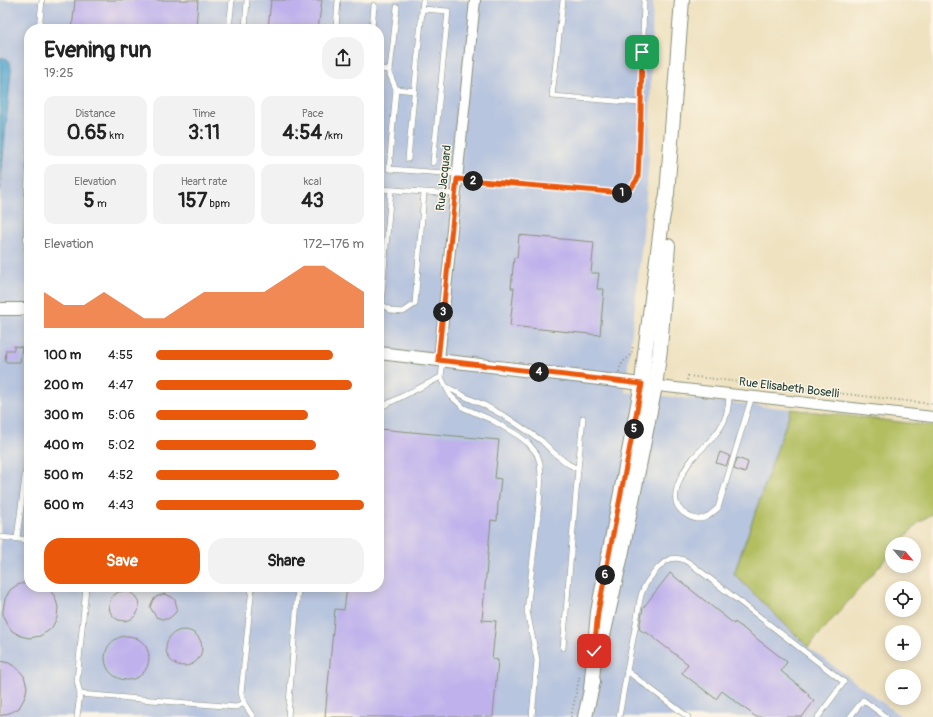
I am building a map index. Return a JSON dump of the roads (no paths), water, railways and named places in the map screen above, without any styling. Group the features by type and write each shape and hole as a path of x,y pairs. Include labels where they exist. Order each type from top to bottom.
{"main road":[{"path":"586,717 622,551 649,385 660,349 667,257 669,211 667,194 682,0"}],"street":[{"name":"Rue Jacquard","path":"441,360 455,194 475,0"},
{"path":"0,309 24,309"},
{"path":"384,354 649,385"},
{"name":"Rue Elisabeth Boselli","path":"649,385 933,417"}],"lane":[{"path":"40,24 42,0"},
{"path":"230,24 232,0"},
{"path":"245,24 247,0"},
{"path":"336,24 338,0"},
{"path":"408,159 423,0"},
{"path":"563,0 552,96 641,103"},
{"path":"397,7 390,70 390,75 396,89 389,169 622,193 632,187 638,178 644,0"},
{"path":"372,24 374,5"},
{"path":"422,9 448,11 433,163"},
{"path":"384,69 390,70"},
{"path":"396,89 415,90"},
{"path":"384,189 455,194"},
{"path":"384,270 391,190"},
{"path":"384,306 392,312 403,312 415,304 424,192"},
{"path":"441,360 441,377 450,395 464,408 492,420 519,436 537,454 540,463 541,476 539,504 527,611 537,660 532,717"},
{"path":"384,406 441,377"},
{"path":"446,386 466,397 484,404 508,418 542,441 568,464 578,469"},
{"path":"729,394 729,407 724,421 718,431 692,459 680,479 676,493 676,503 680,509 687,515 696,519 701,519 711,515 718,508 752,396"},
{"path":"563,648 583,418"},
{"path":"17,538 24,484"},
{"path":"0,537 24,539"},
{"path":"619,717 642,591 662,563 674,558 686,560 844,682 818,717"},
{"path":"77,717 80,694 77,681 86,592"},
{"path":"251,592 241,693 244,703 253,717"},
{"path":"288,717 298,592"},
{"path":"627,671 688,717"},
{"path":"80,694 236,708 244,703"},
{"path":"850,717 863,700 886,717"}],"water":[{"path":"0,58 5,58 8,60 11,69 0,190"}]}
